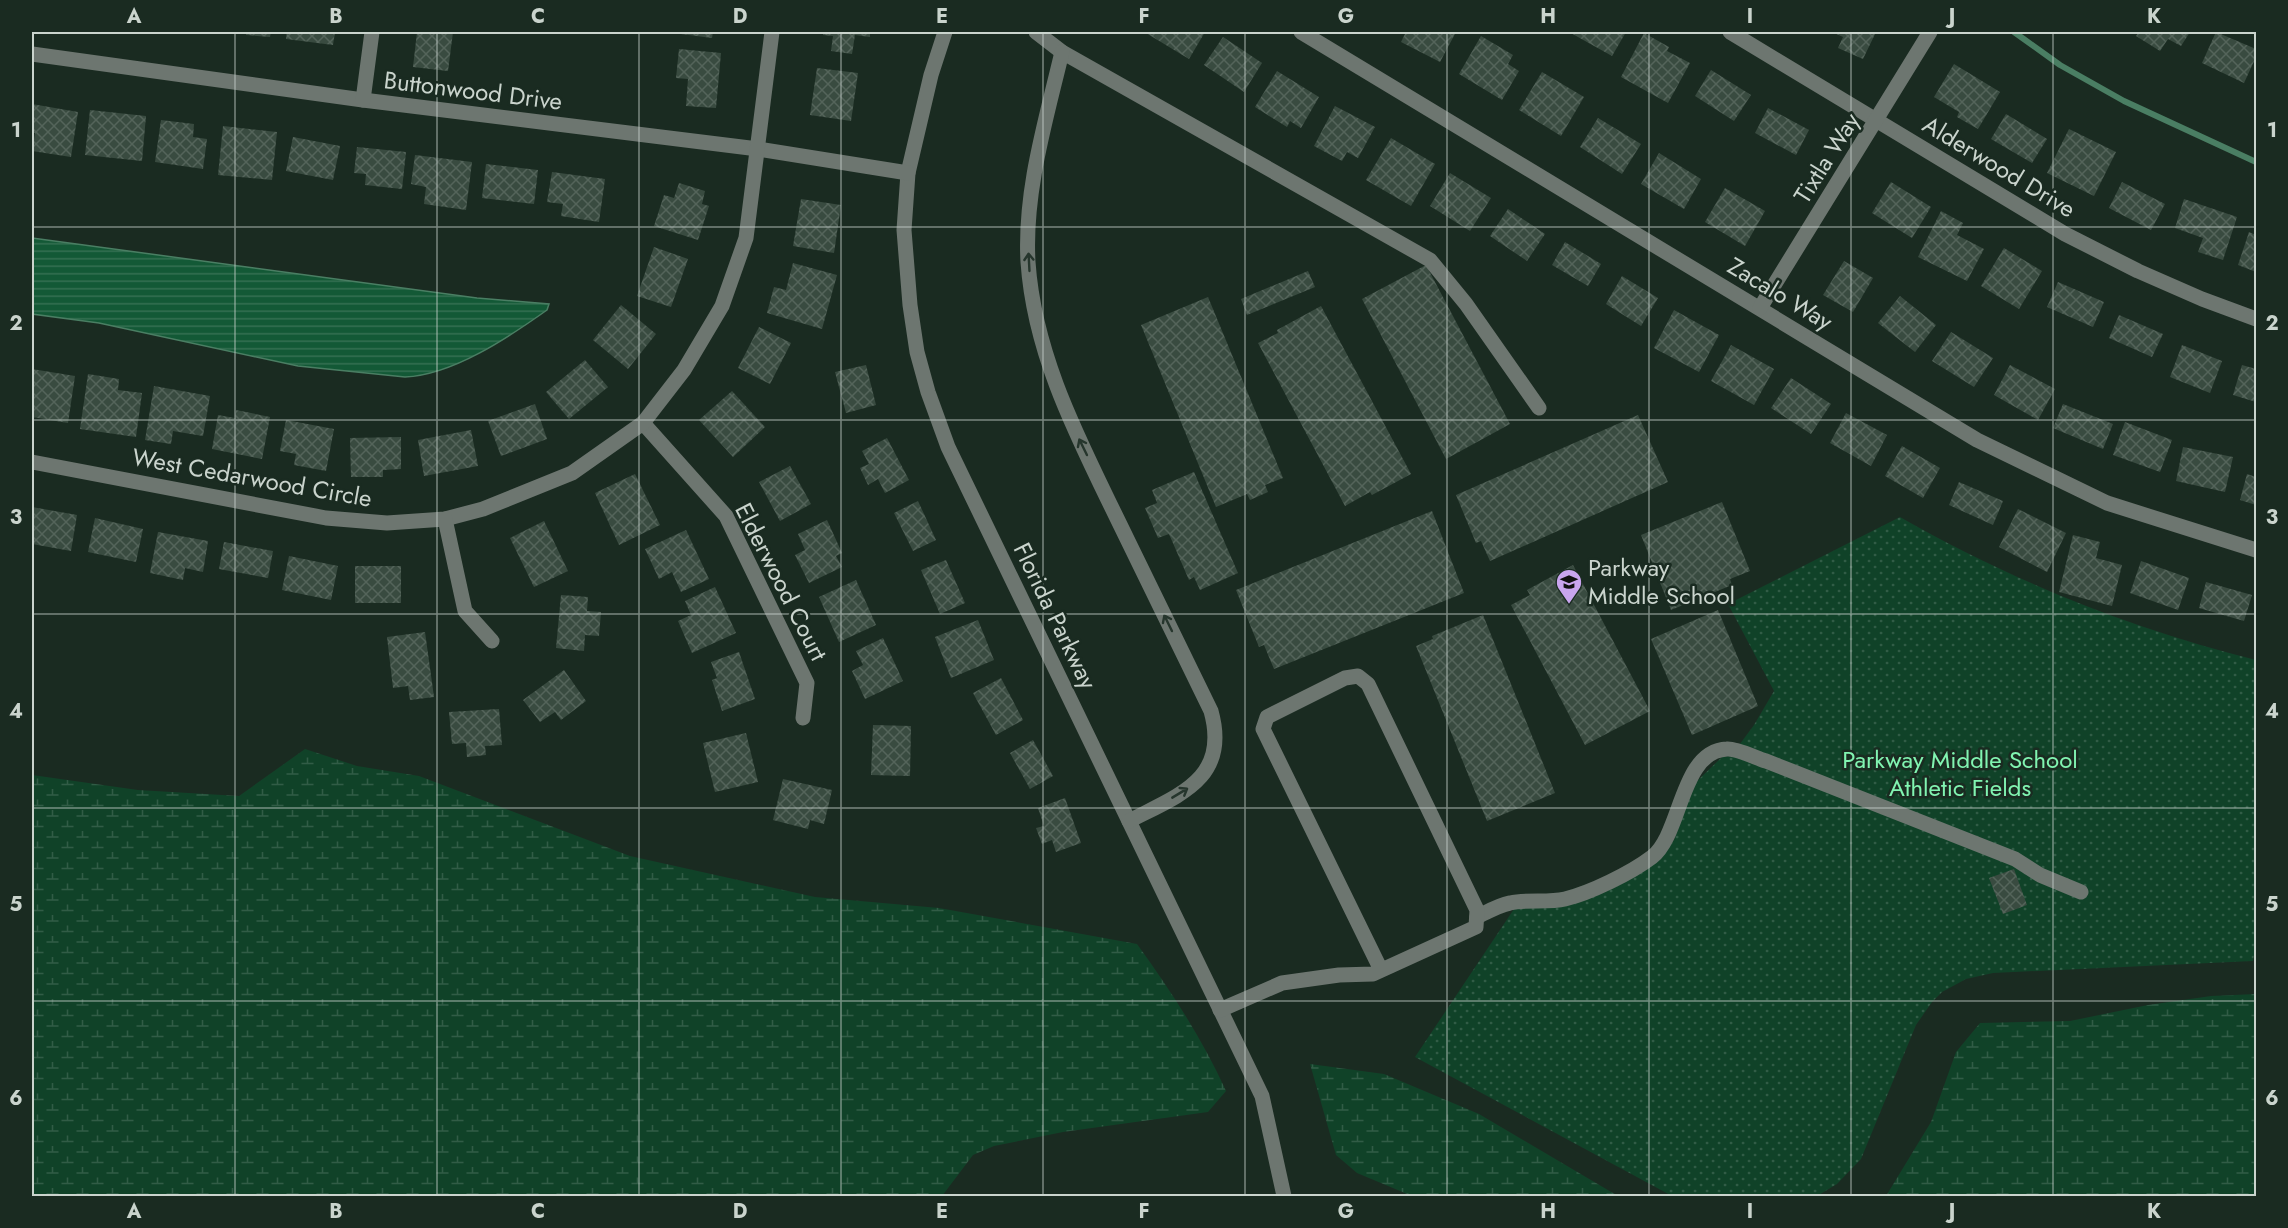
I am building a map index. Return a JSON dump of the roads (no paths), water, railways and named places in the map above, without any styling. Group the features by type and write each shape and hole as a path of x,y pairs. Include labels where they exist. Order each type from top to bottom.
{"street":[{"path":"363,99 372,32"},
{"name":"West Cedarwood Circle","path":"32,462 350,522 387,523 445,519 483,509 572,472 643,423 684,370 722,306 746,238 772,32"},
{"name":"Florida Parkway","path":"945,32 930,75 908,173 904,230 910,305 917,352 928,392 948,447 1262,1096 1284,1197"},
{"path":"1036,32 1062,52 1430,260 1466,303 1539,408"},
{"name":"Zacalo Way","path":"1301,32 1977,440 2097,499 2256,550"},
{"name":"Alderwood Drive","path":"1730,32 2065,234 2191,295 2256,319"},
{"name":"Tixtla Way","path":"1760,308 1878,120 1930,32"},
{"path":"1062,52 1034,174 1028,261 1034,316 1046,360 1072,425 1211,711 1216,734 1213,756 1196,784 1129,821"},
{"name":"Buttonwood Drive","path":"32,54 758,149 908,173"},
{"name":"Elderwood Court","path":"643,423 726,516 807,683 803,718"},
{"path":"445,519 465,611 492,641"},
{"path":"1220,1010 1282,982 1339,975 1373,974 1476,927 1477,910 1368,684 1359,676 1345,678 1267,717 1263,729 1381,970"},
{"path":"1477,917 1510,903 1565,899 1600,887 1653,856 1666,839 1690,780 1700,762 1713,753 1727,749 1766,761 2015,859 2040,875 2081,892"}],"waterway":[{"path":"2014,32 2060,65 2124,101 2256,162"}],"place":[{"name":"Parkway Middle School","path":"1569,605"}],"park label":[{"name":"Parkway Middle School Athletic Fields","path":"1960,774"}]}
